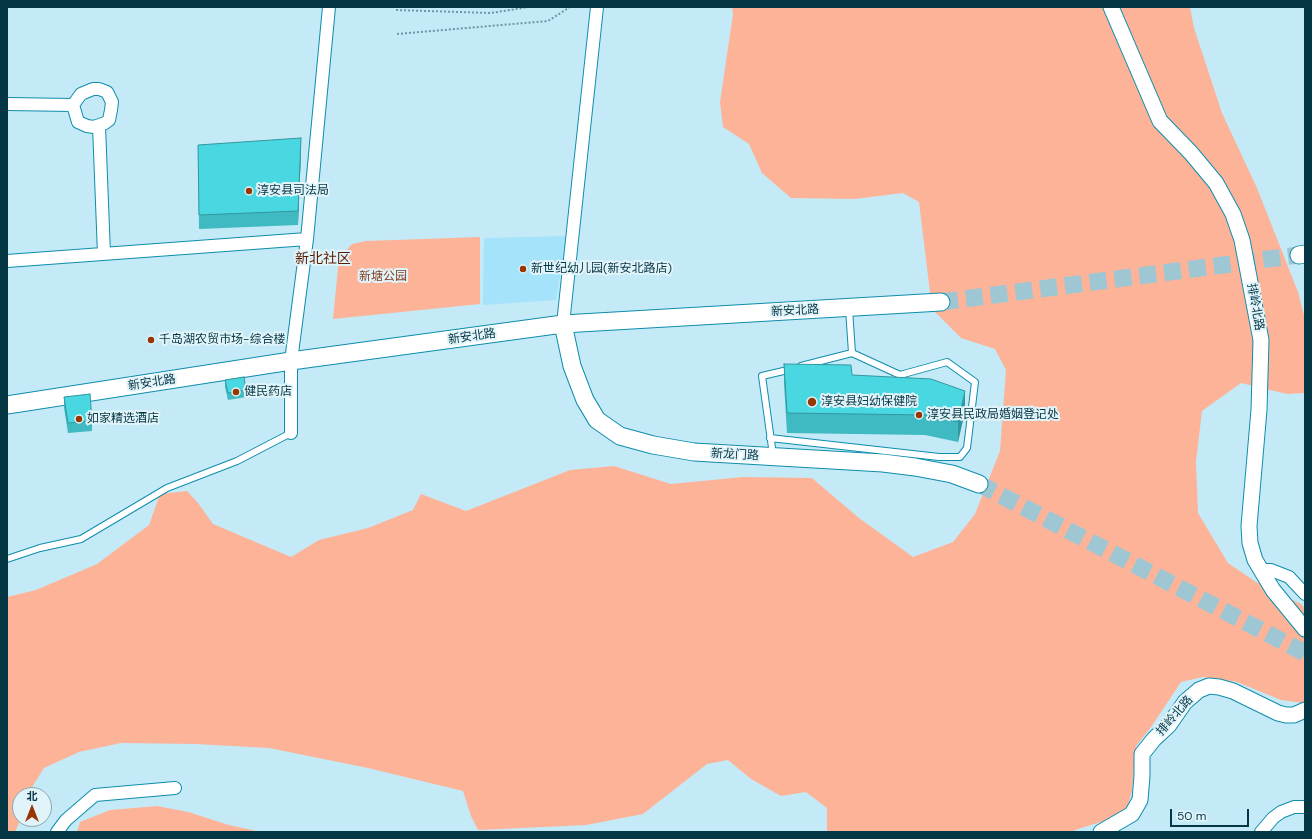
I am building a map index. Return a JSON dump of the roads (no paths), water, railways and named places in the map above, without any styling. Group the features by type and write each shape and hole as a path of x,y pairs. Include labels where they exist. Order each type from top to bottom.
{"main road":[{"name":"新安北路","path":"7,405 291,361 563,324 941,302"},
{"name":"新龙门路","path":"563,324 572,366 585,400 597,420 620,436 653,445 694,452 883,463 915,467 952,474 980,484"}],"street":[{"path":"291,433 291,361 307,240 329,7"},
{"path":"563,324 597,7"},
{"name":"排岭北路","path":"1110,7 1160,121 1191,153 1216,183 1233,214 1242,240 1261,340 1259,410 1249,526 1250,543 1255,560 1273,590 1305,629"},
{"path":"99,89 107,92 112,102 109,120 99,126 87,126 78,122 73,105 81,94 99,89"},
{"path":"7,104 73,105"},
{"path":"99,126 104,254"},
{"path":"7,261 307,240"},
{"path":"1261,570 1271,570 1289,577 1305,594"},
{"name":"排岭北路","path":"1101,832 1132,814 1140,800 1142,754 1154,739 1169,725 1185,702 1199,690 1209,686 1233,691 1278,713 1294,715 1305,710"},
{"path":"57,832 66,820 95,795 175,788"},
{"path":"1261,832 1272,818 1281,812 1294,807 1305,807"}],"lane":[{"path":"848,308 852,353"},
{"path":"770,438 939,457 960,457 967,448 975,382 947,362 900,375 852,353 762,376 770,438 773,457"},
{"path":"7,559 40,548 81,539 167,488 237,461 291,433"}],"tunnel":[{"path":"941,302 1299,255"},
{"path":"979,484 1305,653"}],"place":[{"name":"淳安县司法局","path":"249,191"},
{"name":"新世纪幼儿园(新安北路店)","path":"523,269"},
{"name":"千岛湖农贸市场-综合楼","path":"151,340"},
{"name":"健民药店","path":"236,392"},
{"name":"淳安县妇幼保健院","path":"812,402"},
{"name":"淳安县民政局婚姻登记处","path":"919,415"},
{"name":"如家精选酒店","path":"79,419"}],"district":[{"name":"新北社区","path":"323,259"}],"park label":[{"name":"新塘公园","path":"383,277"}]}
